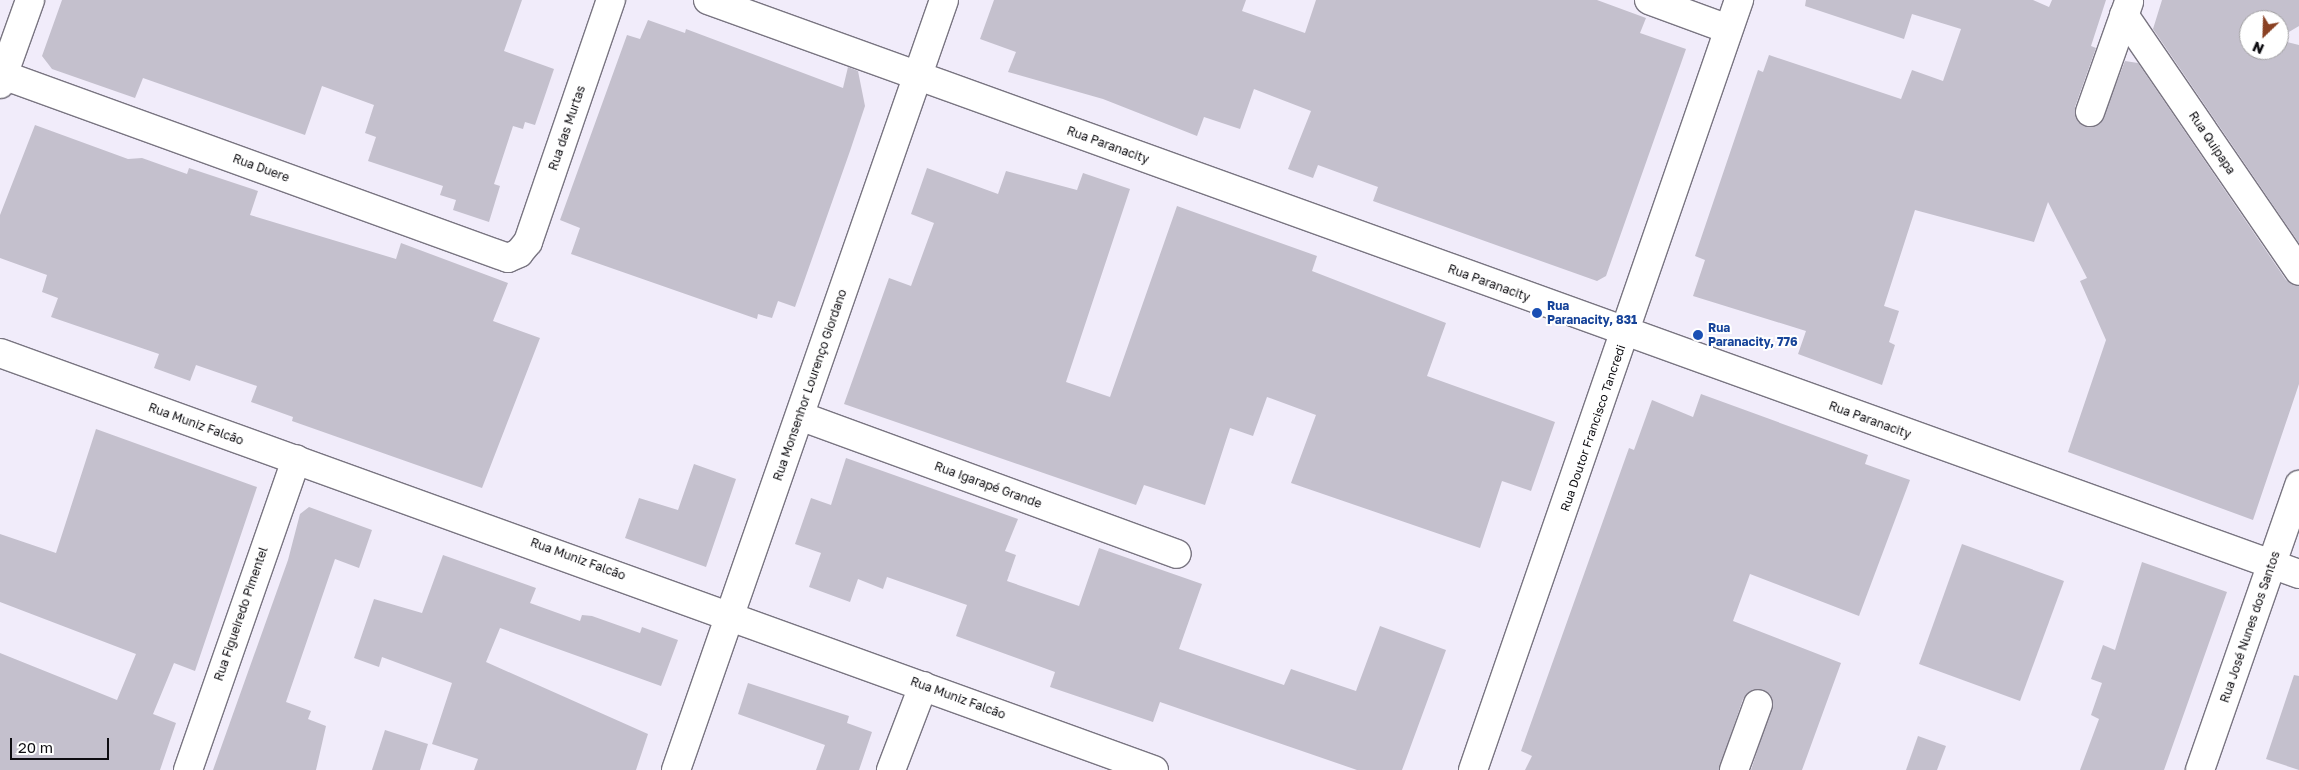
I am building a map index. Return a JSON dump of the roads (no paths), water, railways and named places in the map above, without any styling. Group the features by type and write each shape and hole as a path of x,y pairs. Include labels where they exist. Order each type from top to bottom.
{"street":[{"path":"2,79 30,0"},
{"name":"Rua das Murtas","path":"519,253 528,242 611,0"},
{"name":"Rua Paranacity","path":"708,0 1626,333 2299,574"},
{"name":"Rua Monsenhor Lourenço Giordano","path":"676,770 729,613 800,416 916,76 944,0"},
{"path":"1649,0 1728,29"},
{"name":"Rua Doutor Francisco Tancredi","path":"1473,770 1626,333 1739,0"},
{"name":"Rua Quipapa","path":"2090,112 2127,7"},
{"name":"Rua Quipapa","path":"2127,7 2299,271"},
{"name":"Rua Duere","path":"2,79 508,258 519,253"},
{"name":"Rua Muniz Falcão","path":"0,353 729,613 1154,770"},
{"name":"Rua Igarapé Grande","path":"800,416 1176,554"},
{"name":"Rua Figueiredo Pimentel","path":"188,770 296,459"},
{"name":"Rua José Nunes dos Santos","path":"2200,770 2299,485"},
{"path":"892,770 923,686"},
{"path":"1734,770 1758,704"}],"place":[{"name":"Rua Paranacity, 831","path":"1537,313"},
{"name":"Rua Paranacity, 776","path":"1698,335"}]}
